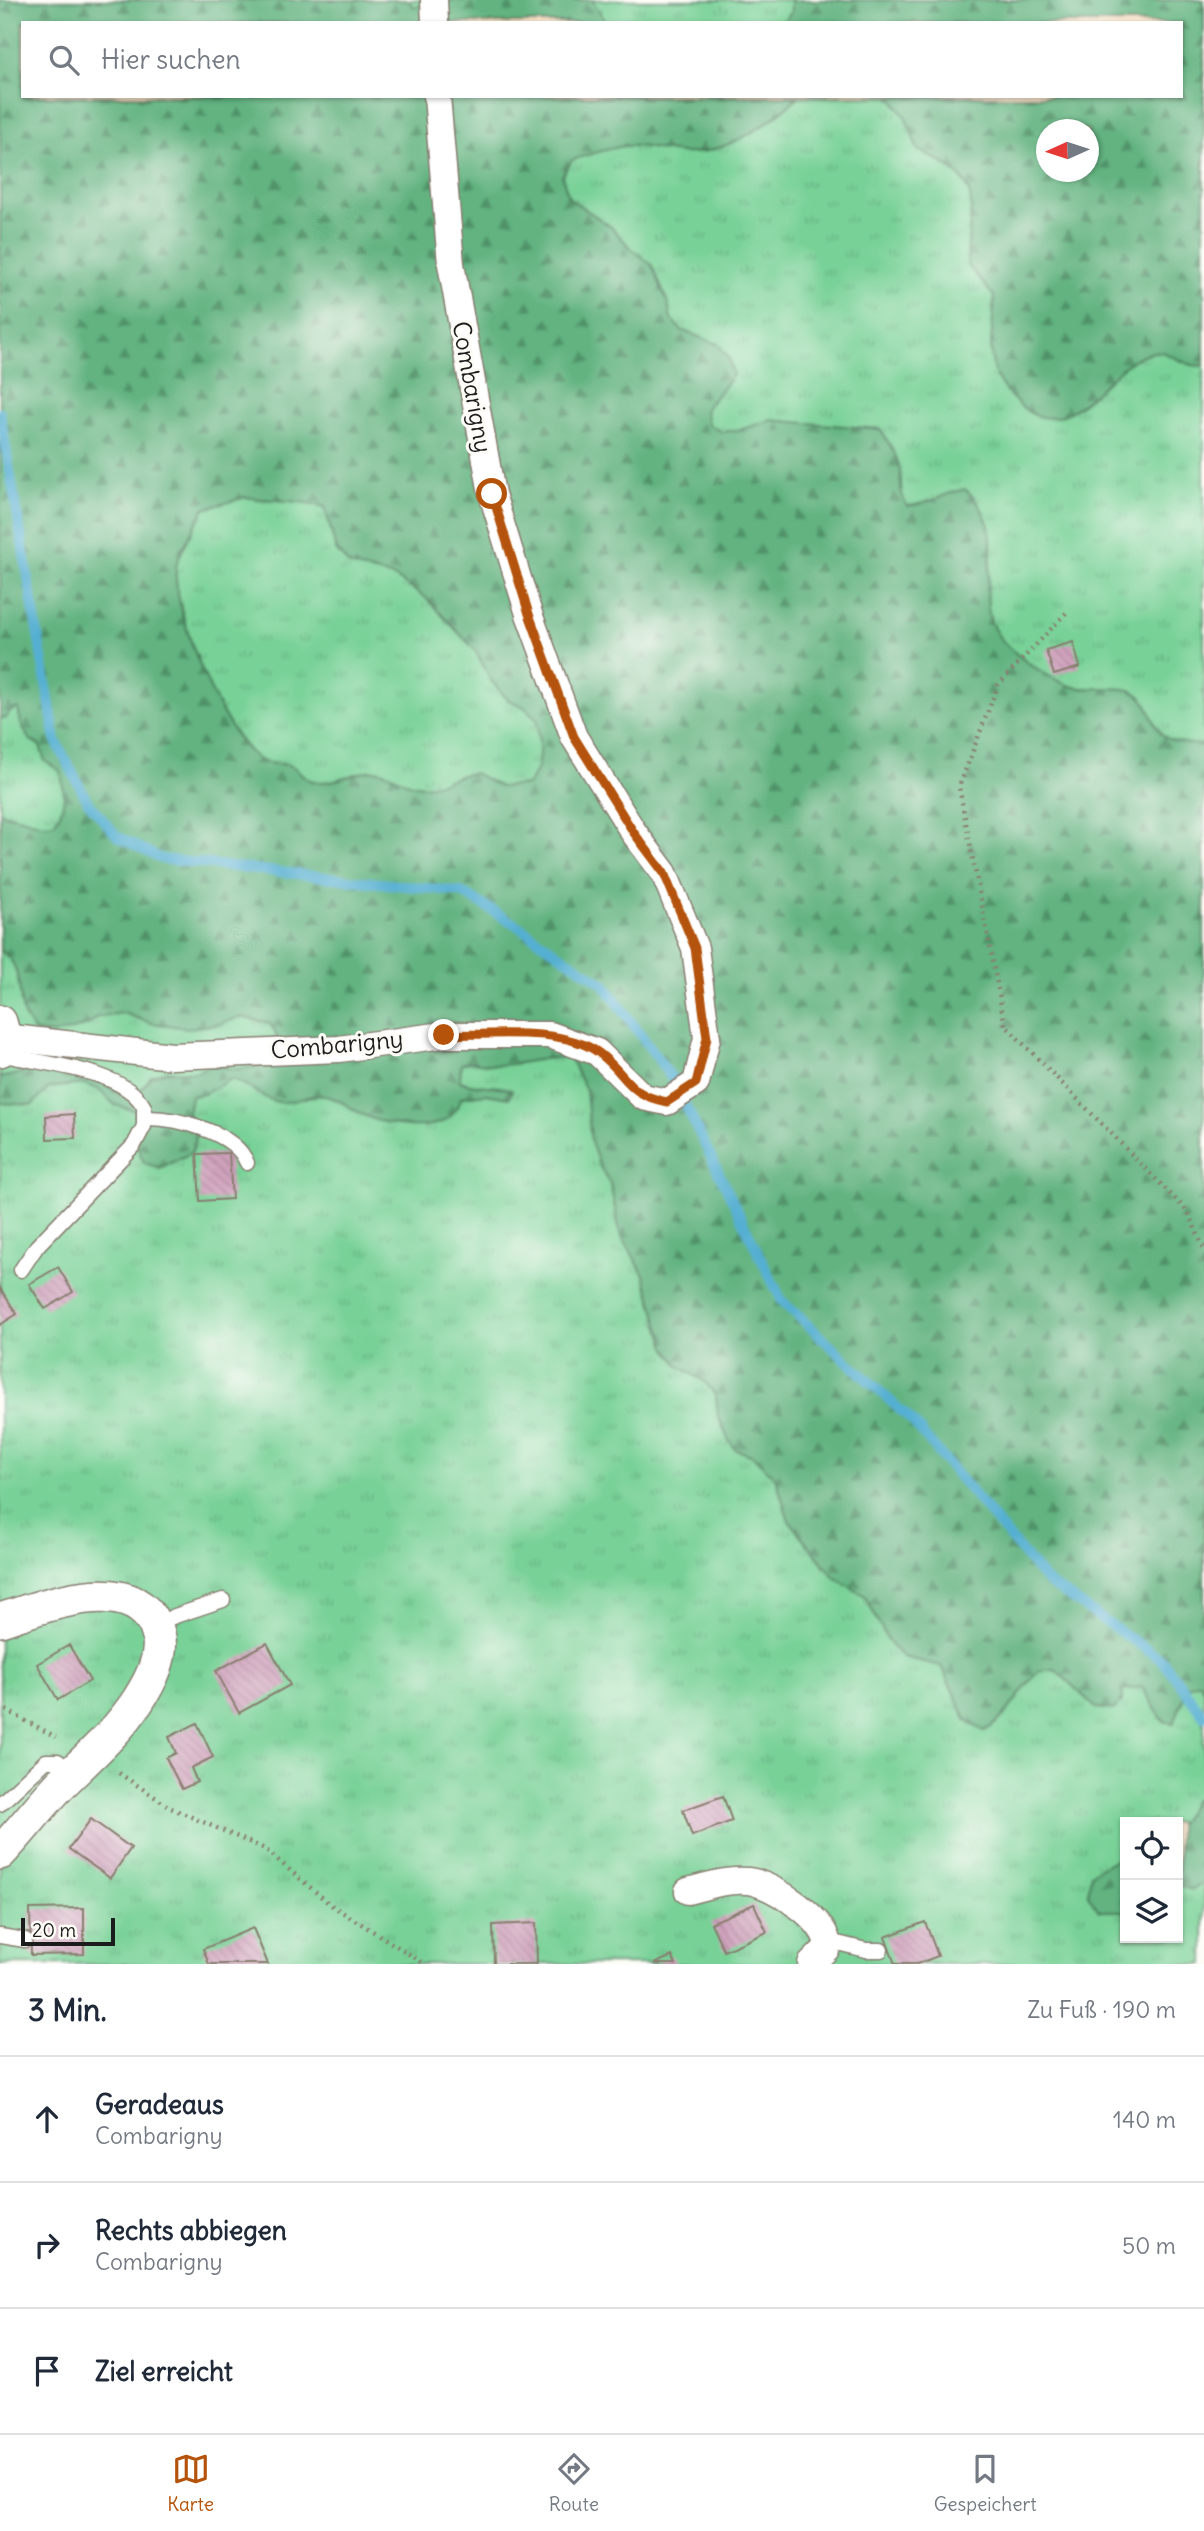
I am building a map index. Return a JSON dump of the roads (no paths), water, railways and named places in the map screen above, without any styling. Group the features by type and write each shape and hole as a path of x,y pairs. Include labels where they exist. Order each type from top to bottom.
{"street":[{"path":"434,0 435,21"},
{"name":"Combarigny","path":"1,1041 172,1056 339,1049 444,1035 550,1035 597,1052 643,1097 667,1102 696,1083 707,1038 695,948 664,873 634,833 574,737 529,614 492,494 451,264 437,98"},
{"path":"0,1620 78,1599 113,1596 140,1604 156,1626 158,1655 146,1688 119,1725 0,1853"},
{"path":"688,1892 730,1881 757,1882 818,1922 828,1934 827,1948 811,1964"}],"lane":[{"path":"1,1041 116,1082 142,1102 144,1118 144,1126 134,1145 37,1246 21,1270"},
{"path":"144,1118 178,1121 227,1140 236,1144 247,1163"},
{"path":"156,1626 172,1617 223,1600"},
{"path":"0,1804 46,1761 81,1764"},
{"path":"0,1936 25,1940"},
{"path":"829,1941 866,1950 881,1950"}],"waterway":[{"path":"0,413 56,741 88,802 117,836 161,859 461,892 515,924 604,984 673,1080 782,1301 912,1421 1046,1581 1162,1660 1204,1716"}]}
